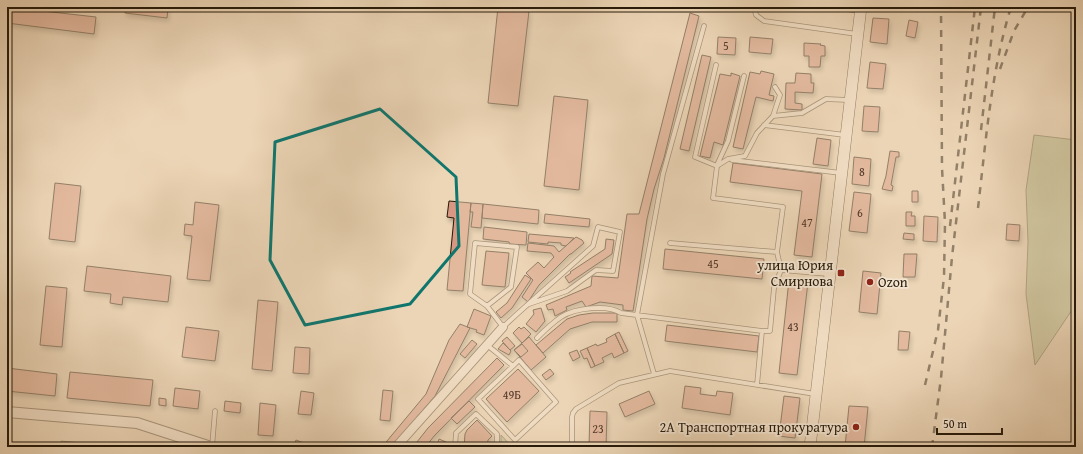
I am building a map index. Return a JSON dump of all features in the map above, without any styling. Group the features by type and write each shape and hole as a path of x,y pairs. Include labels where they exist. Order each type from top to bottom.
{"main road":[{"path":"810,447 861,9"}],"street":[{"path":"396,447 503,327"},
{"path":"7,412 137,423 211,447"}],"lane":[{"path":"754,7 756,15 764,21 858,34"},
{"path":"833,7 861,9"},
{"path":"654,374 637,315 663,174 704,26"},
{"path":"716,65 695,157 717,166"},
{"path":"537,338 561,317 576,311 605,308 615,309 622,313 770,332 774,288 782,270 777,252 783,207 713,198 717,166 728,141 744,76"},
{"path":"717,166 728,159 745,156 757,133 773,116 780,95 775,87"},
{"path":"773,116 802,113 826,99 850,100"},
{"path":"764,125 846,135"},
{"path":"728,159 841,173"},
{"path":"487,306 511,287 517,247 475,243 470,294 487,306 503,327 592,246 598,227 620,232 613,271 596,270 567,291 529,304"},
{"path":"670,243 777,252"},
{"path":"782,270 829,274"},
{"path":"757,385 762,331"},
{"path":"487,345 513,366"},
{"path":"519,360 556,402 515,440 478,399 513,366 519,360"},
{"path":"572,447 572,417 576,409 619,383 654,374 670,371 816,394"},
{"path":"211,447 215,410"},
{"path":"455,447 456,433 476,414 497,434 497,447"}],"highlighted area":[{"path":"380,109 456,177 459,246 410,304 305,325 270,260 275,142"}],"green space":[{"path":"1034,135 1076,140 1076,307 1072,310 1035,365 1026,294 1028,242 1026,190"},
{"path":"501,435 512,447 501,447"},
{"path":"61,441 121,447 59,447"}],"building":[{"path":"7,7 96,17 94,34 7,23"},
{"path":"125,7 168,7 167,18 125,13"},
{"path":"498,7 529,11 518,106 488,103"},
{"path":"690,13 699,16 664,158 654,189 647,219 633,311 623,310 623,305 600,302 586,307 582,301 566,307 567,310 555,316 553,309 548,310 546,305 591,286 592,276 618,278 627,214 639,214"},
{"path":"873,18 889,19 887,44 870,42"},
{"path":"909,20 918,22 915,38 906,36"},
{"path":"718,37 736,38 735,55 717,54"},
{"path":"750,37 773,39 771,54 749,52"},
{"path":"804,43 821,44 820,45 825,46 825,56 821,56 820,67 809,67 809,56 804,56"},
{"path":"702,55 711,57 689,151 680,149"},
{"path":"870,62 886,64 883,89 867,88"},
{"path":"761,71 774,74 769,95 774,96 773,101 756,97 743,149 733,147 750,72 760,74"},
{"path":"731,73 740,76 723,145 714,142 710,158 700,156 720,74 731,76"},
{"path":"796,73 811,74 811,83 814,83 813,93 795,92 795,103 802,104 802,110 785,109 786,83 795,83"},
{"path":"554,96 588,100 579,190 544,186"},
{"path":"864,106 880,107 878,132 862,131"},
{"path":"817,138 831,140 828,166 813,164"},
{"path":"890,151 899,152 899,157 896,157 891,185 893,186 892,191 882,189 886,176"},
{"path":"854,157 871,159 869,186 852,184"},
{"path":"733,163 822,174 812,257 794,255 802,191 730,182"},
{"path":"55,183 81,186 75,242 49,239"},
{"path":"912,191 918,191 918,202 912,202"},
{"path":"854,192 871,194 867,233 849,231"},
{"path":"449,201 471,203 463,291 447,290 454,218 447,217"},
{"path":"195,202 219,205 210,281 187,279 192,236 184,235 185,224 193,225"},
{"path":"471,203 483,204 481,228 471,227 473,212 470,212"},
{"path":"483,204 539,210 538,224 482,218"},
{"path":"906,212 912,212 911,216 915,216 915,226 906,226"},
{"path":"545,214 590,219 589,227 544,223"},
{"path":"924,216 938,217 937,242 923,241"},
{"path":"1007,224 1020,225 1019,241 1006,240"},
{"path":"484,227 527,232 526,245 510,244 509,242 483,239"},
{"path":"904,233 914,234 914,240 903,239"},
{"path":"529,234 574,238 566,246 561,245 561,243 548,242 548,244 528,242"},
{"path":"576,237 584,243 570,254 539,285 528,302 522,297 533,280 526,273 538,262 544,268 554,257 551,253 527,251 528,243 554,246 559,252"},
{"path":"606,239 614,240 612,254 569,283 565,277 571,273 570,272 605,249"},
{"path":"665,249 764,259 762,279 663,269"},
{"path":"486,251 509,253 505,287 482,285"},
{"path":"904,254 917,254 915,277 903,277"},
{"path":"87,266 171,276 168,302 123,297 122,305 110,303 111,294 84,291"},
{"path":"863,271 881,273 877,314 859,312"},
{"path":"525,275 531,279 512,308 501,318 496,312 507,303"},
{"path":"789,280 808,282 797,375 779,373"},
{"path":"46,286 67,288 62,347 40,345"},
{"path":"258,300 278,302 272,371 252,369"},
{"path":"541,308 545,321 536,332 526,324 534,314 533,310"},
{"path":"474,309 491,316 484,335 476,332 477,330 467,327"},
{"path":"593,313 617,313 617,322 592,322 570,329 543,353 536,345 567,319"},
{"path":"460,324 470,328 435,396 391,447 382,447 426,394 449,340"},
{"path":"667,325 759,336 757,352 665,341"},
{"path":"186,327 219,331 215,361 182,357"},
{"path":"519,327 521,329 524,327 531,334 522,343 513,333"},
{"path":"899,331 910,332 908,350 898,350"},
{"path":"619,332 628,351 624,353 615,334"},
{"path":"615,334 624,353 614,358 612,353 602,358 604,362 595,366 587,348 596,344 597,346 607,342 606,339"},
{"path":"507,337 515,346 510,350 502,341"},
{"path":"529,337 546,357 531,370 514,350"},
{"path":"472,340 477,344 465,358 460,354"},
{"path":"503,343 511,351 509,355 498,349"},
{"path":"522,344 528,351 521,357 514,350"},
{"path":"295,347 310,348 309,374 293,373"},
{"path":"587,348 595,366 591,368 587,358 584,359 580,351"},
{"path":"577,350 580,357 573,361 569,353"},
{"path":"497,358 504,365 435,435 426,446 427,447 413,447 428,428"},
{"path":"7,368 57,374 55,396 7,391"},
{"path":"518,369 539,391 507,422 486,399"},
{"path":"550,369 554,374 546,380 542,375"},
{"path":"70,372 153,380 150,406 67,398"},
{"path":"685,386 701,388 700,394 716,396 717,391 733,393 730,415 682,408"},
{"path":"175,388 200,391 198,409 173,406"},
{"path":"383,390 393,391 390,421 380,420"},
{"path":"301,391 314,393 311,415 298,414"},
{"path":"649,391 655,404 625,417 619,404"},
{"path":"784,396 800,398 795,438 779,436"},
{"path":"159,398 166,399 166,406 159,405"},
{"path":"225,401 241,403 240,413 224,411"},
{"path":"469,401 475,407 457,424 451,418"},
{"path":"260,403 276,405 273,436 258,435"},
{"name":"2А Транспортная прокуратура","path":"849,406 868,407 864,447 845,447"},
{"path":"590,411 607,412 606,447 589,447"},
{"path":"477,420 492,436 488,440 487,447 464,447 465,434"},
{"path":"439,439 446,442 444,447 436,447"},
{"path":"296,440 314,447 293,447"}],"railway":[{"path":"925,385 938,330 944,277 945,223 942,168 941,7"},
{"path":"950,226 975,7"},
{"path":"932,447 941,378 952,257 981,7"},
{"path":"981,130 995,7"},
{"path":"978,208 994,81 1004,32 1011,7"},
{"path":"1000,69 1014,31 1028,7"}],"place":[{"name":"улица Юрия Смирнова","path":"841,273"},
{"name":"Ozon","path":"870,282"},
{"name":"2А Транспортная прокуратура","path":"856,427"}]}
